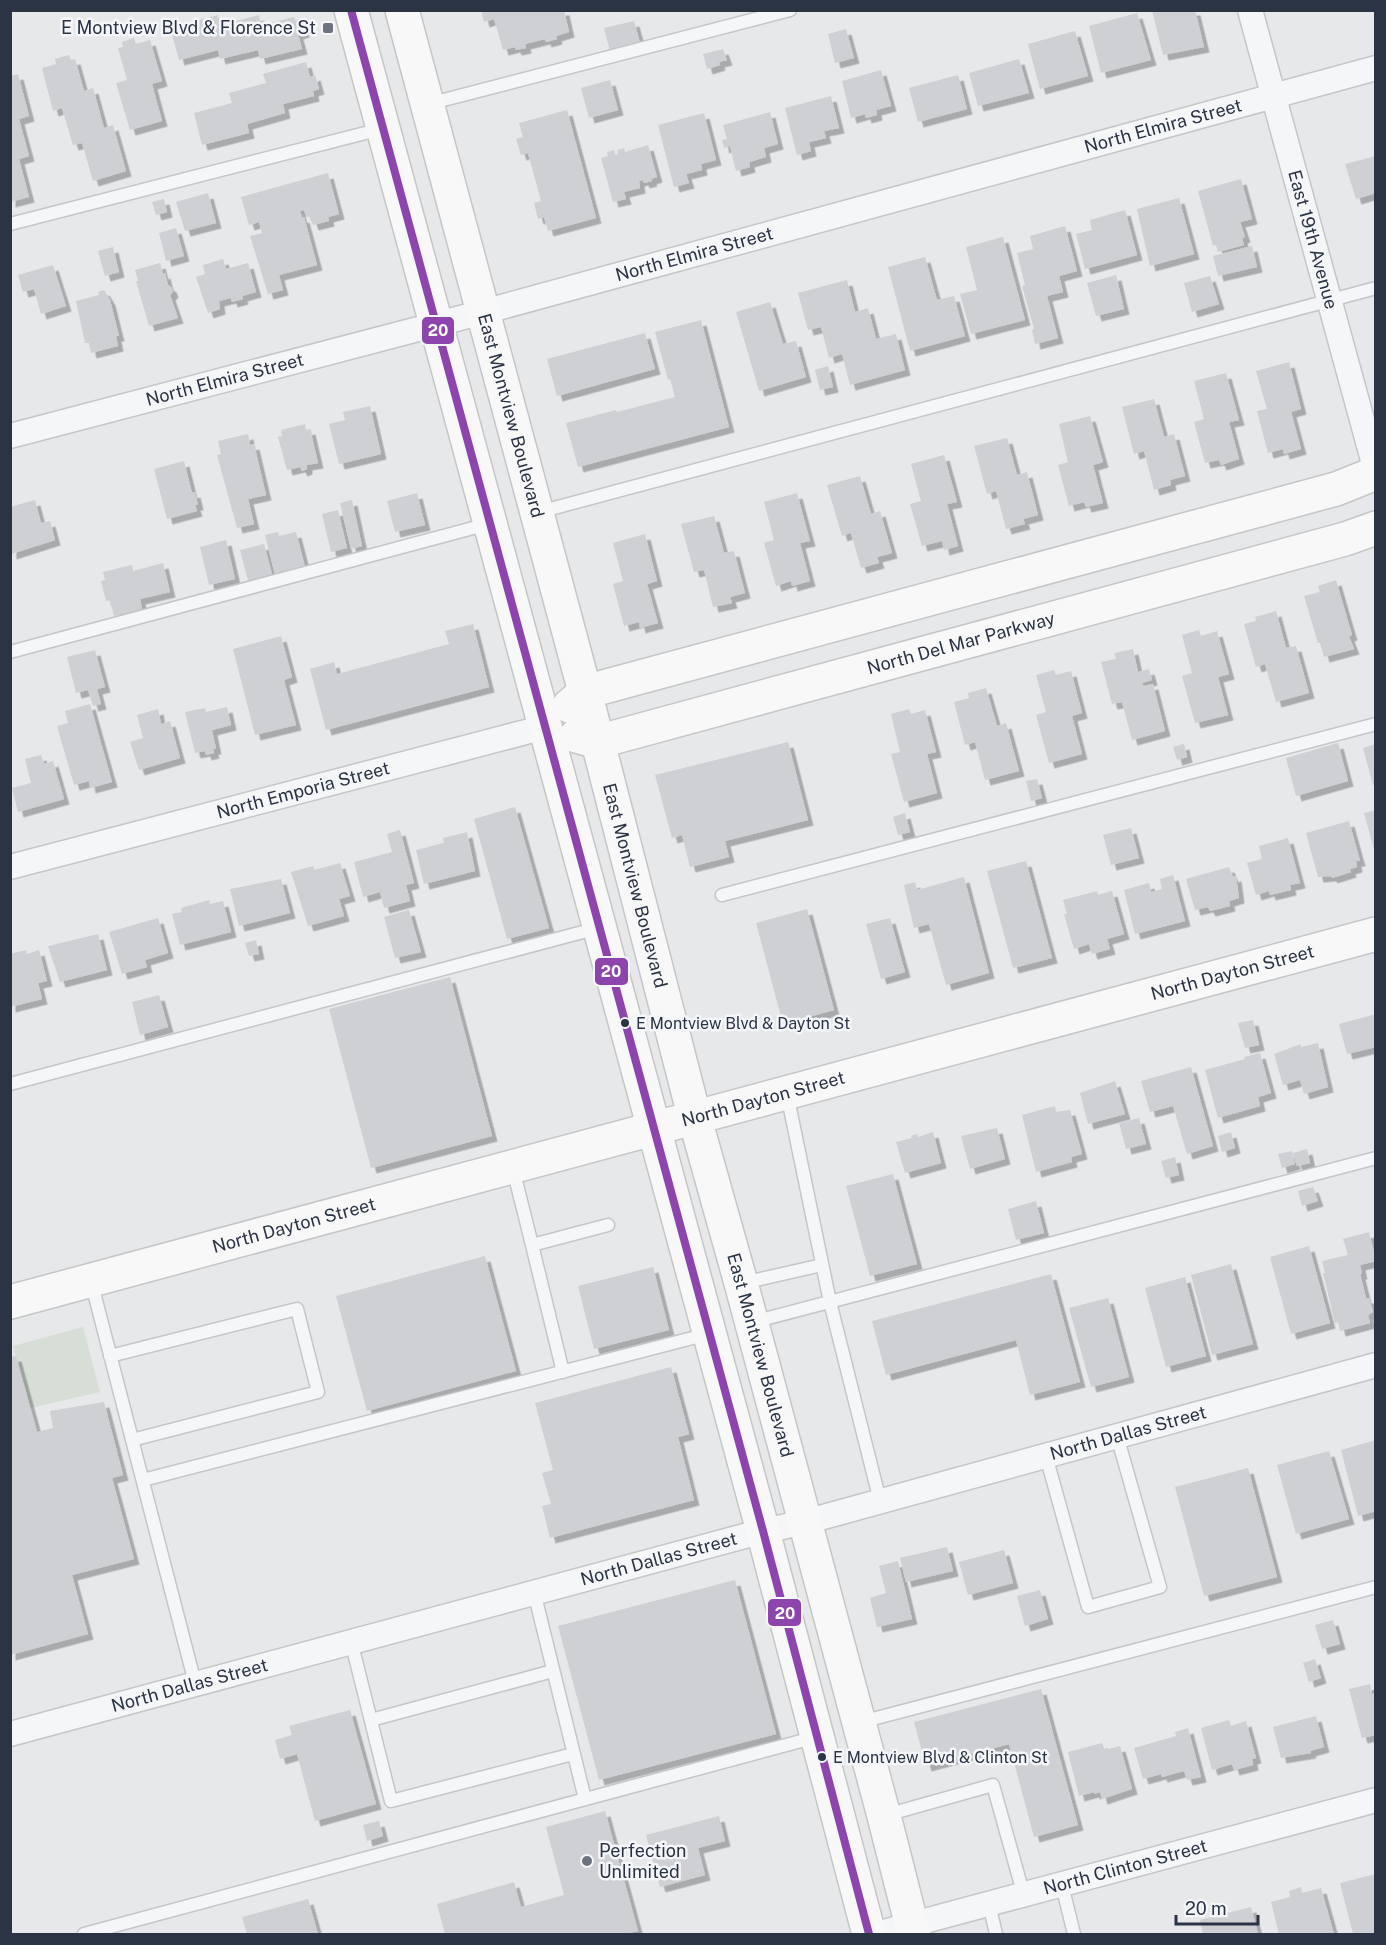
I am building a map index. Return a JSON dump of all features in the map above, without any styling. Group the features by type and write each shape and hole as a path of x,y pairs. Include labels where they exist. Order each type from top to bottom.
{"main road":[{"path":"351,10 763,1531 869,1935"},
{"name":"East Montview Boulevard","path":"402,10 585,692 695,1119 752,1322 857,1723 884,1816 912,1930"},
{"path":"585,692 1336,489 1376,472"},
{"name":"North Del Mar Parkway","path":"597,742 1333,542 1376,528"},
{"name":"North Emporia Street","path":"545,727 585,692"},
{"path":"545,727 597,742"},
{"name":"North Dayton Street","path":"10,1302 1376,934"}],"street":[{"name":"East 19th Avenue","path":"1250,10 1376,472"},
{"name":"North Elmira Street","path":"10,436 483,312 1376,68"},
{"name":"North Emporia Street","path":"10,867 545,727"},
{"name":"North Dallas Street","path":"10,1734 534,1592 805,1522 1376,1365"},
{"name":"North Clinton Street","path":"876,1935 912,1930 988,1904 1376,1800"}],"lane":[{"path":"427,104 790,10"},
{"path":"10,224 382,129"},
{"path":"536,513 1376,288"},
{"path":"10,652 490,524"},
{"path":"722,895 1376,724"},
{"path":"10,1084 599,928"},
{"path":"787,1094 830,1302 880,1501"},
{"path":"752,1322 1376,1158"},
{"path":"513,1168 562,1372"},
{"path":"532,1245 608,1225"},
{"path":"741,1283 822,1265"},
{"path":"91,1281 195,1683"},
{"path":"110,1356 297,1309 318,1392 132,1440"},
{"path":"143,1480 709,1334"},
{"path":"1046,1456 1088,1607 1160,1587 1117,1436"},
{"path":"857,1723 1376,1587"},
{"path":"534,1592 585,1799"},
{"path":"351,1641 391,1801 573,1754"},
{"path":"371,1720 553,1671"},
{"path":"84,1935 817,1737"},
{"path":"884,1816 993,1785 1024,1896"},
{"path":"1062,1885 1074,1935"},
{"path":"988,1904 996,1935"}],"shaded area":[{"path":"83,1327 100,1392 30,1408 13,1346"}],"building":[{"path":"481,10 564,10 569,32 546,42 545,39 525,44 526,48 516,50 515,47 503,50 494,19 484,22"},
{"path":"1152,10 1195,10 1204,47 1163,55"},
{"path":"1137,13 1151,60 1101,73 1089,26"},
{"path":"218,15 221,25 259,15 261,25 294,17 295,20 300,19 304,32 298,34 302,49 260,59 258,50 220,59 218,50 179,60 170,27"},
{"path":"634,21 640,43 610,51 604,28"},
{"path":"846,29 854,58 835,63 828,34"},
{"path":"1075,31 1088,76 1040,89 1028,44"},
{"path":"134,38 136,44 150,40 162,81 152,84 162,121 130,130 116,83 127,80 118,48 123,47 122,42"},
{"path":"723,49 727,60 707,69 703,54"},
{"path":"69,55 71,60 75,59 84,91 93,88 104,128 113,125 126,171 93,181 82,143 73,145 62,108 53,111 42,68 56,64 55,59"},
{"path":"1019,59 1029,93 978,106 969,73"},
{"path":"306,62 310,77 315,75 319,89 313,91 314,96 283,104 285,113 247,124 249,133 202,145 194,113 232,103 229,93 266,83 263,74"},
{"path":"881,70 891,106 876,110 877,115 866,118 865,114 851,118 842,81"},
{"path":"18,74 29,116 19,119 29,156 19,159 29,197 10,202 10,76"},
{"path":"958,75 967,109 918,122 909,88"},
{"path":"610,80 618,110 589,118 581,88"},
{"path":"831,96 839,128 824,131 826,138 809,142 811,151 797,155 785,108"},
{"path":"567,110 596,218 548,231 544,217 538,219 534,203 541,201 528,153 521,155 516,139 523,137 519,123"},
{"path":"770,112 778,144 764,148 766,157 749,162 750,167 736,171 730,146 724,148 722,140 727,139 723,125"},
{"path":"704,113 716,160 701,164 702,170 686,174 689,183 674,187 658,125"},
{"path":"648,145 657,177 644,183 643,180 639,181 640,188 624,192 626,199 613,202 601,158 608,156 607,152 614,150 615,155 618,154 617,150 624,148 625,152"},
{"path":"1376,156 1376,193 1356,199 1345,164"},
{"path":"328,173 339,214 328,217 329,221 313,225 310,215 306,216 304,210 300,211 302,218 304,217 317,265 279,275 283,290 268,294 250,236 262,233 259,222 249,225 241,197"},
{"path":"1241,179 1252,219 1240,222 1245,237 1242,238 1244,245 1218,252 1216,245 1213,246 1198,191"},
{"path":"208,193 216,223 185,231 176,202"},
{"path":"1179,198 1194,254 1150,266 1137,209"},
{"path":"164,199 167,212 156,215 152,202"},
{"path":"1125,210 1137,255 1085,269 1076,234 1092,230 1090,220"},
{"path":"1065,226 1077,271 1059,276 1063,292 1047,296 1058,338 1035,344 1032,330 1034,329 1022,286 1025,285 1017,253 1033,249 1030,236"},
{"path":"176,228 184,256 166,261 159,233"},
{"path":"1003,237 1025,320 971,334 960,294 977,290 966,247"},
{"path":"1252,246 1257,267 1218,276 1213,256"},
{"path":"113,247 119,272 105,276 98,251"},
{"path":"925,257 937,300 954,296 965,336 910,351 888,267"},
{"path":"223,259 226,269 248,263 256,292 232,302 231,298 219,301 220,309 208,313 196,277 205,274 203,265"},
{"path":"160,263 173,292 170,295 178,318 149,326 135,270"},
{"path":"53,265 66,306 41,314 34,289 23,292 18,275"},
{"path":"1116,275 1124,309 1096,316 1087,283"},
{"path":"1210,276 1219,304 1192,312 1184,283"},
{"path":"847,280 855,312 868,308 876,339 896,334 905,370 850,385 842,354 829,358 821,327 808,330 798,293"},
{"path":"104,290 110,300 119,336 116,336 118,346 91,353 89,343 85,343 76,301 99,295 98,292"},
{"path":"770,302 783,344 796,341 806,377 759,391 736,312"},
{"path":"701,320 729,427 578,467 566,423 675,397 655,332"},
{"path":"645,333 655,369 557,396 547,359"},
{"path":"1289,362 1301,409 1291,412 1301,449 1284,454 1283,449 1268,453 1257,411 1267,409 1256,371"},
{"path":"828,366 833,387 820,390 815,370"},
{"path":"1226,373 1239,420 1229,422 1239,459 1221,465 1219,460 1205,463 1194,422 1204,419 1194,381"},
{"path":"1154,399 1164,437 1174,434 1185,476 1170,480 1171,485 1154,490 1144,451 1134,454 1122,407"},
{"path":"370,406 381,454 339,464 329,424 345,420 343,412"},
{"path":"1090,416 1103,462 1093,465 1103,503 1086,507 1084,502 1069,506 1058,465 1068,462 1059,424"},
{"path":"305,424 306,430 310,429 318,463 307,465 307,469 302,471 300,467 287,470 278,437 282,436 281,430"},
{"path":"248,434 250,445 254,444 266,495 248,499 254,524 237,528 217,455 221,454 218,441"},
{"path":"1007,438 1017,475 1027,472 1038,515 1023,519 1025,524 1006,529 996,491 987,494 974,446"},
{"path":"944,455 957,502 947,504 958,546 944,550 942,541 922,546 910,504 921,501 911,464"},
{"path":"184,461 192,493 195,492 197,511 167,519 154,469"},
{"path":"860,476 871,514 880,511 892,553 877,557 879,563 861,568 851,533 842,536 827,485"},
{"path":"417,493 425,525 395,532 387,501"},
{"path":"797,493 810,541 800,543 810,581 792,586 791,581 776,586 764,543 774,540 764,502"},
{"path":"35,500 41,523 50,521 55,540 11,554 10,507"},
{"path":"352,500 362,546 351,549 340,503"},
{"path":"338,510 347,548 331,552 322,514"},
{"path":"714,516 724,553 734,551 745,593 730,597 732,603 713,607 704,570 694,572 681,524"},
{"path":"278,532 279,536 296,532 305,567 275,575 265,535"},
{"path":"645,534 657,581 647,584 658,623 640,628 639,622 624,626 613,584 623,581 613,543"},
{"path":"226,540 235,579 209,585 200,547"},
{"path":"264,544 272,574 248,581 240,550"},
{"path":"163,563 170,592 140,599 142,609 114,616 110,600 106,601 101,581 105,580 103,572 132,565 133,571"},
{"path":"1336,580 1354,649 1324,657 1304,596 1320,592 1318,586"},
{"path":"1276,611 1286,648 1296,646 1309,693 1276,702 1265,664 1256,667 1244,624 1256,621 1255,617"},
{"path":"473,624 489,687 326,730 310,669 334,662 337,674 449,644 445,631"},
{"path":"1199,630 1201,636 1217,631 1229,674 1218,677 1228,715 1195,723 1182,676 1192,673 1182,635"},
{"path":"281,636 292,677 284,680 296,725 255,735 233,649"},
{"path":"1133,649 1138,672 1149,669 1152,680 1142,683 1143,686 1153,684 1165,731 1132,740 1122,702 1112,704 1101,662 1116,659 1114,653"},
{"path":"95,650 105,687 97,689 101,704 93,706 88,690 76,693 67,657"},
{"path":"1054,670 1056,675 1071,671 1082,713 1072,716 1082,754 1049,763 1036,715 1046,712 1036,675"},
{"path":"986,688 997,726 1006,723 1019,771 985,780 975,742 965,745 954,702 969,698 968,693"},
{"path":"90,704 112,782 90,788 89,781 74,785 57,726 68,723 65,711"},
{"path":"227,707 231,725 212,730 216,749 213,749 214,753 206,755 205,751 195,753 185,712 205,708 206,712"},
{"path":"158,709 161,724 170,721 180,758 139,770 130,742 143,738 137,715"},
{"path":"909,709 911,714 925,710 936,752 927,754 937,793 904,802 891,754 900,752 891,714"},
{"path":"788,742 808,820 725,841 729,857 690,867 682,835 672,838 655,775"},
{"path":"1338,743 1348,781 1296,796 1286,758"},
{"path":"1184,744 1187,757 1177,760 1173,747"},
{"path":"1376,744 1376,785 1373,785 1363,748"},
{"path":"41,755 44,764 53,761 64,799 18,812 12,788 31,783 25,759"},
{"path":"1037,779 1042,798 1031,801 1026,781"},
{"path":"515,807 549,928 507,939 474,819"},
{"path":"1376,810 1376,853 1375,853 1364,813"},
{"path":"905,813 910,832 898,835 893,817"},
{"path":"1349,821 1360,861 1356,861 1357,867 1350,869 1351,872 1332,878 1331,876 1318,877 1306,833"},
{"path":"1131,828 1139,858 1111,865 1103,835"},
{"path":"400,830 414,883 406,885 410,901 384,908 380,892 363,897 354,862 392,852 387,834"},
{"path":"467,832 475,871 424,884 416,850 444,843 443,838"},
{"path":"1288,838 1300,883 1290,885 1291,890 1270,895 1269,891 1256,895 1247,863 1262,859 1259,846"},
{"path":"1026,861 1052,958 1013,968 987,871"},
{"path":"340,863 350,896 339,899 344,916 308,926 291,872 313,866 314,870"},
{"path":"1229,867 1233,877 1236,876 1239,898 1229,901 1230,906 1210,911 1208,907 1195,910 1186,879"},
{"path":"1173,875 1185,921 1135,934 1124,890 1149,883 1151,892 1162,889 1160,879"},
{"path":"964,877 989,973 946,985 929,924 914,928 904,885 915,882 917,890"},
{"path":"281,879 290,913 239,926 230,889"},
{"path":"1097,891 1098,895 1112,891 1124,934 1107,939 1110,949 1092,954 1089,944 1074,949 1064,914 1067,914 1063,900"},
{"path":"209,900 210,904 223,901 231,932 180,945 172,914 182,912 181,908"},
{"path":"807,909 834,1010 783,1024 756,923"},
{"path":"409,910 421,952 395,958 384,917"},
{"path":"158,918 168,953 145,960 147,967 122,974 109,932"},
{"path":"890,918 905,972 881,979 866,924"},
{"path":"98,934 107,970 60,982 48,946"},
{"path":"256,940 259,954 249,956 245,943"},
{"path":"26,950 27,954 39,950 47,981 38,983 42,999 10,1007 10,954"},
{"path":"450,977 492,1136 371,1168 329,1009"},
{"path":"159,995 168,1027 140,1035 132,1002"},
{"path":"1376,1014 1376,1047 1347,1054 1339,1024"},
{"path":"1253,1020 1259,1045 1245,1048 1238,1023"},
{"path":"1318,1043 1328,1087 1304,1094 1300,1080 1283,1085 1274,1054 1301,1044 1301,1047"},
{"path":"1260,1053 1271,1093 1258,1097 1260,1106 1218,1118 1205,1070"},
{"path":"1191,1067 1213,1146 1187,1154 1173,1106 1150,1112 1141,1081"},
{"path":"1115,1081 1125,1114 1088,1124 1080,1093"},
{"path":"1055,1106 1056,1112 1070,1110 1082,1154 1071,1157 1072,1162 1036,1172 1022,1115"},
{"path":"1139,1118 1146,1144 1126,1149 1119,1123"},
{"path":"997,1128 1005,1159 970,1169 961,1136"},
{"path":"933,1132 941,1163 905,1173 896,1142 912,1138 911,1136 917,1134 918,1137"},
{"path":"1231,1132 1235,1148 1222,1152 1218,1136"},
{"path":"1307,1149 1310,1163 1297,1166 1293,1153"},
{"path":"1292,1151 1295,1164 1282,1168 1278,1154"},
{"path":"1175,1157 1179,1175 1166,1178 1161,1161"},
{"path":"893,1174 917,1264 870,1276 846,1186"},
{"path":"1313,1187 1318,1201 1302,1206 1298,1191"},
{"path":"1036,1201 1044,1233 1016,1240 1008,1209"},
{"path":"1369,1232 1376,1261 1360,1265 1362,1274 1360,1274 1366,1298 1369,1298 1373,1312 1368,1315 1370,1323 1340,1331 1338,1322 1335,1323 1322,1261 1348,1255 1343,1239"},
{"path":"1309,1246 1330,1323 1291,1334 1270,1257"},
{"path":"485,1256 516,1371 367,1411 336,1296"},
{"path":"1231,1264 1253,1344 1212,1355 1191,1275"},
{"path":"653,1267 669,1330 594,1349 578,1286"},
{"path":"1051,1274 1080,1382 1030,1395 1016,1340 886,1375 872,1321"},
{"path":"1185,1277 1206,1356 1166,1367 1145,1288"},
{"path":"1108,1298 1129,1377 1091,1387 1069,1308"},
{"path":"16,1356 37,1432 53,1428 50,1411 104,1402 123,1475 112,1478 134,1559 72,1575 88,1634 10,1655 10,1357"},
{"path":"671,1367 689,1434 678,1437 694,1500 550,1538 542,1506 551,1504 542,1473 553,1470 535,1403"},
{"path":"1376,1440 1376,1511 1358,1516 1341,1450"},
{"path":"1329,1451 1349,1519 1296,1534 1277,1465"},
{"path":"1248,1468 1277,1577 1204,1596 1175,1487"},
{"path":"947,1547 953,1571 906,1582 900,1558"},
{"path":"1004,1550 1013,1583 968,1595 959,1562"},
{"path":"898,1561 912,1619 877,1627 870,1598 886,1593 879,1566"},
{"path":"735,1580 776,1734 599,1780 558,1626"},
{"path":"1040,1590 1048,1619 1025,1626 1017,1596"},
{"path":"1333,1620 1340,1644 1322,1649 1315,1625"},
{"path":"1315,1659 1321,1678 1309,1682 1303,1663"},
{"path":"1370,1684 1372,1694 1376,1693 1376,1735 1362,1738 1349,1689"},
{"path":"1041,1689 1078,1825 1034,1837 1009,1744 926,1766 914,1722"},
{"path":"350,1710 376,1804 315,1821 297,1754 280,1759 275,1740 292,1735 289,1726"},
{"path":"1316,1716 1324,1747 1310,1751 1311,1753 1281,1758 1273,1727"},
{"path":"1229,1720 1231,1726 1246,1721 1256,1758 1252,1759 1253,1765 1234,1770 1232,1764 1212,1770 1201,1728"},
{"path":"1188,1728 1201,1777 1187,1780 1184,1771 1143,1779 1134,1748 1176,1736 1175,1732"},
{"path":"1102,1743 1105,1750 1120,1746 1132,1789 1102,1799 1100,1792 1079,1796 1068,1752"},
{"path":"605,1811 638,1931 624,1934 445,1934 437,1904 514,1882 521,1907 564,1895 546,1827"},
{"path":"719,1816 725,1841 698,1848 705,1875 660,1887 646,1835"},
{"path":"379,1821 383,1836 367,1841 363,1825"},
{"path":"1376,1874 1376,1934 1353,1934 1340,1883"},
{"path":"1301,1887 1302,1893 1321,1888 1334,1934 1279,1934 1271,1902 1290,1897 1289,1891"},
{"path":"308,1899 318,1934 247,1934 242,1917"},
{"path":"1251,1907 1258,1934 1203,1934 1200,1920"}],"transit line":[{"name":"20","path":"351,10 763,1531 869,1934"}],"place":[{"name":"E Montview Blvd & Florence St","path":"328,28"},
{"name":"E Montview Blvd & Dayton St","path":"625,1023"},
{"name":"E Montview Blvd & Clinton St","path":"822,1757"},
{"name":"Perfection Unlimited","path":"587,1861"}]}
